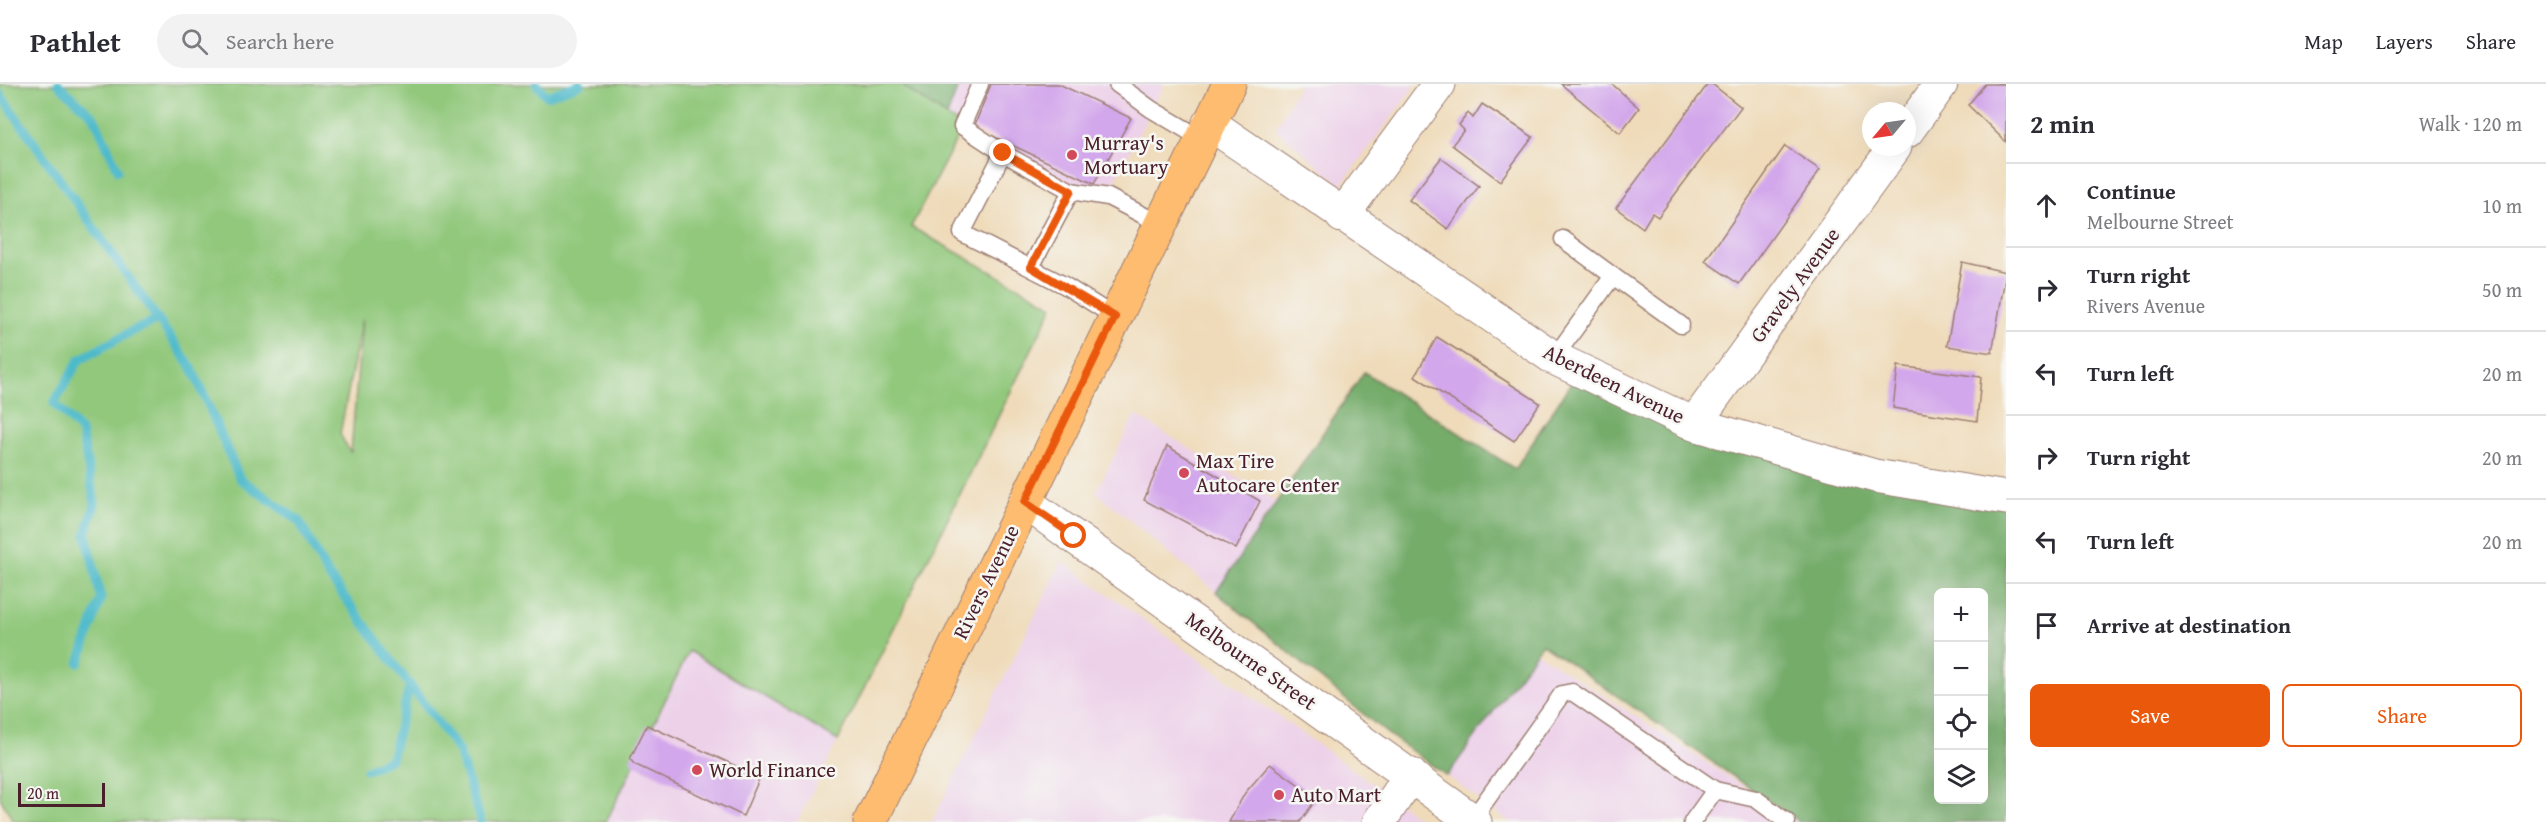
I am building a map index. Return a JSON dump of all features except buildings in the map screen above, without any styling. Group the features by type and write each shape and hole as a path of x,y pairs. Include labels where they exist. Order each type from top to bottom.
{"main road":[{"name":"Rivers Avenue","path":"870,822 1228,84"}],"street":[{"path":"1342,216 1438,84"},
{"path":"1916,119 1941,84"},
{"name":"Aberdeen Avenue","path":"1206,131 1342,216 1554,358 1694,424 1875,476 2006,498"},
{"name":"Gravely Avenue","path":"1694,424 1888,156"},
{"name":"Melbourne Street","path":"1025,502 1474,821"},
{"path":"1379,822 1411,775"}],"lane":[{"path":"980,84 962,126 1003,153 1071,191 1108,196 1160,224"},
{"path":"1117,84 1151,109 1206,131"},
{"path":"1003,153 962,233 1031,267 1115,317"},
{"path":"1031,267 1071,191"},
{"path":"1563,239 1680,325"},
{"path":"1554,358 1613,276"},
{"path":"1474,821 1562,694 1572,692 1715,790 1756,799 1787,822"},
{"path":"1692,822 1715,790"}],"shaded area":[{"name":"Murray's Mortuary","path":"959,84 1164,84 1104,203 947,116"},
{"path":"1299,84 1416,84 1341,185 1276,129"},
{"path":"1135,415 1277,502 1216,592 1096,492"},
{"path":"1062,561 1395,800 1423,822 932,822"},
{"path":"689,651 838,741 797,822 605,822 630,759"},
{"path":"1536,652 1798,822 1510,822 1447,776"}],"green space":[{"path":"0,84 904,84 905,88 963,127 911,227 1053,306 838,741 689,651 606,822 14,822 0,798","holes":["362,319 351,452 340,434"]},
{"path":"904,84 959,84 947,116 905,88"},
{"path":"1579,370 1694,424 2006,498 2006,822 1799,822 1542,644 1447,776 1385,732 1216,592 1364,372 1515,469"}],"waterway":[{"path":"58,84 94,117 118,170"},
{"path":"536,84 547,96 580,84"},
{"path":"0,94 192,368 240,479 299,521 328,575 458,750 481,822"},
{"path":"79,663 101,598 86,534 95,504 81,431 54,403 79,360 134,330 158,320"},
{"path":"367,770 391,759 410,684"}],"place":[{"name":"Murray's Mortuary","path":"1072,155"},
{"name":"Max Tire Autocare Center","path":"1184,473"},
{"name":"World Finance","path":"697,770"},
{"name":"Auto Mart","path":"1279,795"}],"route":[{"path":"1003,153 1071,191 1031,267 1115,317 1025,502 1074,536"}]}
